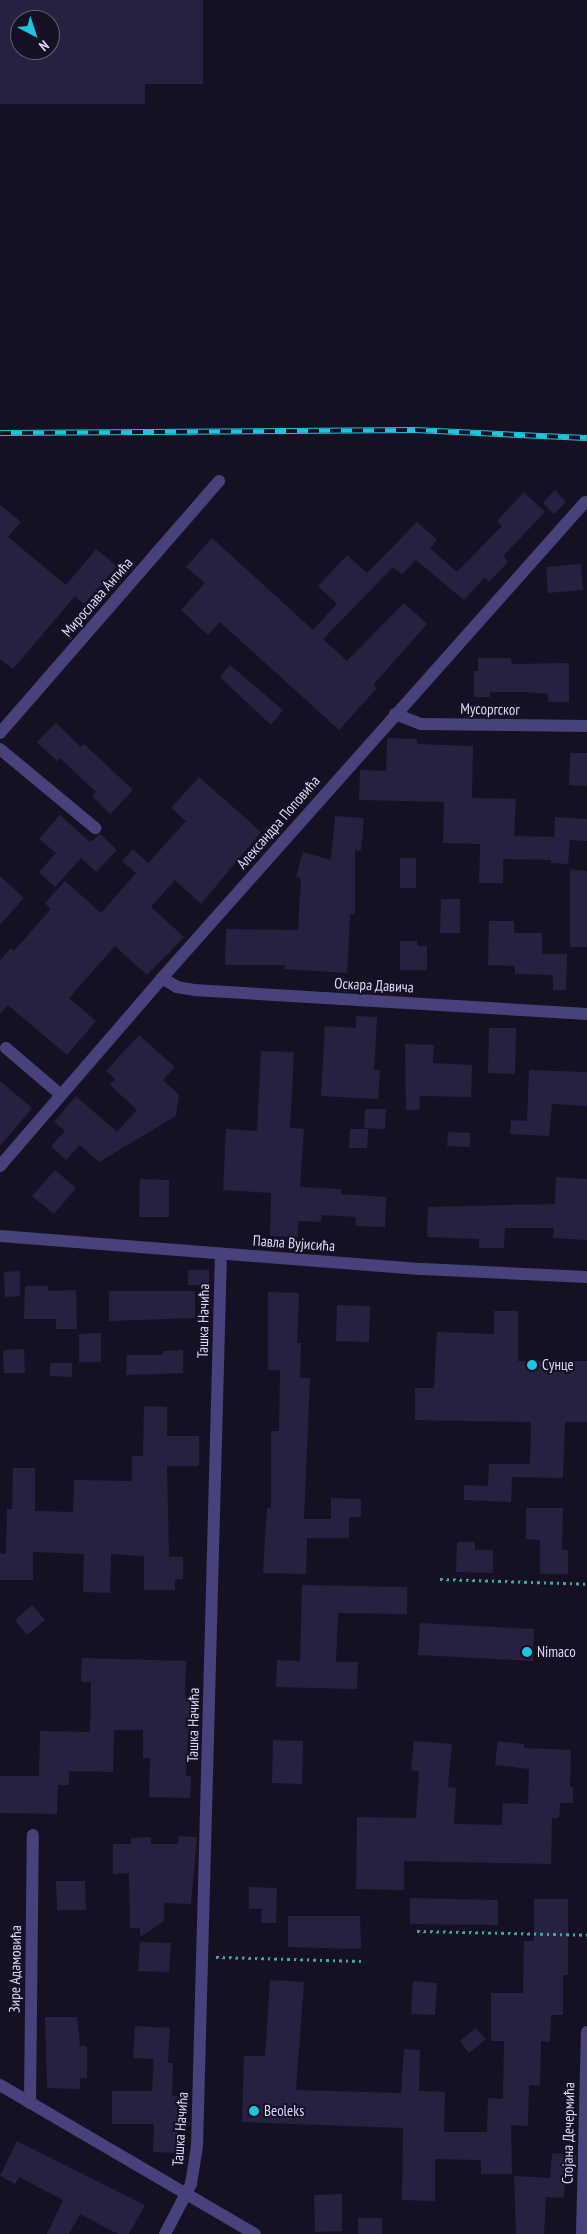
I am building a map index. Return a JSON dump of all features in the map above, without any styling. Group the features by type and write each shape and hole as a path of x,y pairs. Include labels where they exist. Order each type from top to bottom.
{"street":[{"name":"Мирослава Антића","path":"0,733 219,481"},
{"name":"Александра Поповића","path":"0,1166 162,978 585,502"},
{"name":"Мусоргског","path":"395,714 421,724 587,726"},
{"path":"0,749 95,828"},
{"name":"Оскара Давича","path":"162,978 176,987 194,990 587,1014"},
{"path":"6,1048 62,1095"},
{"name":"Павла Вујисића","path":"0,1236 221,1254 587,1277"},
{"name":"Ташка Начића","path":"165,2234 186,2196 197,2146 221,1254"},
{"name":"Зире Адамовића","path":"30,2102 33,1835"},
{"name":"Стојана Дечермића","path":"582,2234 587,2032"},
{"path":"0,2086 186,2196 255,2234"}],"path":[{"path":"440,1579 587,1584"},
{"path":"416,1931 587,1935"},
{"path":"203,1957 361,1961"}],"building":[{"path":"0,0 203,0 203,84 145,84 145,104 0,104"},
{"path":"555,490 566,502 554,514 543,503"},
{"path":"524,492 545,512 503,556 508,562 489,582 485,577 464,600 416,560 402,574 393,567 323,639 347,661 404,603 427,624 373,685 377,688 339,730 220,622 208,635 181,610 205,583 186,567 212,538 313,630 337,604 318,586 347,555 367,573 417,522 437,540 430,548 457,572 502,526 497,521"},
{"path":"0,505 21,522 8,537 66,585 96,549 117,566 84,604 75,596 13,669 0,659"},
{"path":"581,564 583,590 548,593 546,567"},
{"path":"478,658 511,658 512,664 569,663 569,702 548,702 548,694 529,692 490,692 490,697 474,697 474,671 478,671"},
{"path":"230,665 283,710 271,725 220,677"},
{"path":"56,723 81,747 84,744 133,790 110,814 92,796 96,792 60,758 57,761 37,742"},
{"path":"387,738 417,739 417,744 473,746 472,798 516,799 514,836 554,837 555,817 587,819 587,841 570,840 568,864 551,863 551,860 503,859 503,883 479,883 480,844 443,843 444,802 359,800 360,770 386,771"},
{"path":"570,753 587,753 587,786 569,785"},
{"path":"199,777 261,832 201,904 175,880 151,907 184,937 147,975 115,946 69,998 96,1021 67,1055 8,1005 0,1014 0,960 11,948 14,951 51,909 45,903 65,881 101,913 136,873 122,861 133,849 148,863 186,821 171,808"},
{"path":"60,815 90,842 100,834 117,850 96,872 81,858 55,887 39,872 56,853 39,839"},
{"path":"335,816 364,818 361,851 355,850 355,914 350,914 347,973 284,969 285,965 225,965 226,929 298,930 301,878 296,876 303,852 331,860"},
{"path":"400,858 416,858 416,888 400,888"},
{"path":"570,869 587,871 587,947 570,947"},
{"path":"0,876 24,898 0,925"},
{"path":"441,899 460,899 460,933 440,933"},
{"path":"489,921 514,921 514,933 542,933 542,954 567,954 566,990 553,990 553,975 515,974 515,966 488,965"},
{"path":"400,941 417,941 417,946 427,946 427,970 400,970"},
{"path":"356,1016 377,1017 374,1070 380,1070 378,1099 321,1096 325,1026 356,1028"},
{"path":"489,1028 516,1028 515,1074 488,1073"},
{"path":"139,1035 175,1067 163,1080 179,1095 176,1116 99,1162 80,1145 66,1160 51,1146 65,1131 54,1122 76,1096 117,1132 137,1110 110,1085 115,1079 106,1071"},
{"path":"405,1044 434,1045 433,1063 472,1065 471,1097 420,1096 419,1110 406,1110"},
{"path":"261,1051 294,1052 290,1128 304,1129 300,1187 341,1189 341,1194 386,1197 385,1227 355,1226 356,1217 322,1215 321,1222 298,1221 298,1237 270,1236 271,1193 223,1190 226,1129 257,1131"},
{"path":"529,1070 587,1072 587,1106 552,1104 549,1136 510,1134 511,1120 527,1121"},
{"path":"0,1081 32,1108 0,1146"},
{"path":"365,1109 386,1109 385,1129 364,1128"},
{"path":"350,1129 368,1129 367,1148 349,1148"},
{"path":"448,1132 470,1133 470,1147 447,1146"},
{"path":"55,1170 76,1188 54,1214 32,1196"},
{"path":"556,1177 587,1179 587,1240 553,1238 554,1228 505,1228 504,1248 479,1248 479,1239 427,1237 428,1207 555,1204"},
{"path":"140,1179 169,1180 169,1217 139,1217"},
{"path":"188,1270 209,1270 209,1285 188,1285"},
{"path":"20,1271 20,1296 5,1297 4,1272"},
{"path":"25,1286 48,1286 48,1291 76,1290 77,1329 56,1329 56,1319 24,1319"},
{"path":"109,1291 195,1291 195,1318 109,1321"},
{"path":"268,1292 299,1293 297,1343 301,1343 300,1378 310,1378 304,1519 331,1519 331,1498 361,1499 361,1517 349,1517 349,1538 307,1538 306,1574 263,1573 267,1508 271,1508 271,1431 279,1431 280,1370 268,1370"},
{"path":"337,1305 370,1306 369,1342 336,1341"},
{"path":"494,1311 518,1311 518,1361 587,1361 587,1422 565,1422 563,1478 512,1477 511,1502 464,1500 464,1485 488,1486 489,1464 530,1464 531,1422 415,1420 415,1388 434,1388 437,1332 494,1334"},
{"path":"101,1333 101,1362 79,1362 79,1334"},
{"path":"24,1349 25,1373 4,1373 3,1350"},
{"path":"183,1350 183,1373 126,1375 127,1355 163,1355 163,1351"},
{"path":"50,1363 72,1363 72,1377 50,1376"},
{"path":"144,1406 167,1407 167,1436 199,1436 199,1466 167,1466 169,1557 183,1557 183,1579 175,1579 175,1590 144,1590 144,1556 111,1554 110,1593 83,1592 84,1554 33,1552 33,1580 0,1580 0,1553 6,1554 7,1509 12,1509 13,1468 35,1468 35,1511 73,1512 74,1480 132,1481 132,1456 143,1456"},
{"path":"526,1508 563,1508 562,1550 568,1550 568,1574 540,1574 540,1540 526,1539"},
{"path":"457,1542 475,1542 475,1550 493,1550 493,1573 456,1572"},
{"path":"302,1585 407,1587 407,1614 338,1613 336,1662 358,1662 357,1689 276,1687 277,1660 300,1661"},
{"path":"32,1605 45,1620 27,1635 15,1620"},
{"path":"420,1623 534,1629 533,1661 418,1655"},
{"path":"82,1658 186,1661 185,1696 190,1696 186,1776 191,1776 190,1798 149,1797 150,1758 143,1758 143,1730 114,1730 113,1772 69,1771 69,1785 58,1785 57,1814 0,1813 0,1776 39,1776 40,1731 90,1732 91,1682 81,1682"},
{"path":"273,1740 303,1741 302,1784 272,1783"},
{"path":"414,1741 452,1744 448,1787 456,1788 454,1824 502,1825 503,1803 528,1804 529,1769 495,1765 498,1741 524,1744 524,1748 571,1750 570,1787 573,1787 573,1803 560,1803 559,1818 552,1818 551,1864 404,1861 404,1890 356,1889 357,1817 416,1818 419,1771 411,1770"},
{"path":"179,1836 197,1837 191,1904 164,1903 164,1921 140,1937 140,1928 130,1928 129,1873 113,1874 113,1844 131,1844 131,1838 151,1837 151,1844 178,1844"},
{"path":"56,1881 85,1881 86,1910 57,1910"},
{"path":"249,1887 277,1888 276,1923 261,1923 262,1909 249,1909"},
{"path":"410,1898 498,1900 498,1925 410,1924"},
{"path":"534,1899 568,1899 568,1975 563,1975 563,2015 551,2015 550,2042 541,2041 540,2086 529,2085 528,2126 511,2125 512,2174 481,2174 481,2160 435,2159 435,2201 402,2200 403,2128 242,2122 244,2056 265,2056 270,1980 304,1982 296,2090 401,2093 404,2049 420,2050 419,2091 445,2092 444,2132 487,2132 488,2098 503,2099 504,2041 491,2041 491,1993 523,1993 524,1941 534,1941"},
{"path":"288,1916 360,1916 361,1949 288,1947"},
{"path":"140,1942 171,1943 169,1972 138,1971"},
{"path":"413,1981 437,1983 435,2015 411,2014"},
{"path":"45,2017 77,2017 80,2046 87,2046 87,2078 80,2078 80,2089 47,2088"},
{"path":"135,2026 170,2028 168,2063 173,2063 172,2096 180,2096 177,2153 153,2152 154,2124 112,2124 112,2091 152,2091 154,2059 133,2058"},
{"path":"476,2028 486,2039 469,2053 460,2041"},
{"path":"17,2141 145,2205 129,2234 118,2234 80,2214 69,2234 47,2234 63,2200 19,2177 15,2184 0,2176"},
{"path":"552,2153 576,2155 575,2174 565,2173 564,2198 546,2197 544,2234 516,2234 514,2176 550,2178"},
{"path":"342,2194 342,2231 315,2232 314,2195"},
{"path":"358,2218 382,2218 382,2234 358,2234"}],"railway":[{"path":"0,433 415,430 587,438"}],"place":[{"name":"Сунце","path":"532,1365"},
{"name":"Nimaco","path":"527,1652"},
{"name":"Beoleks","path":"254,2111"}]}
